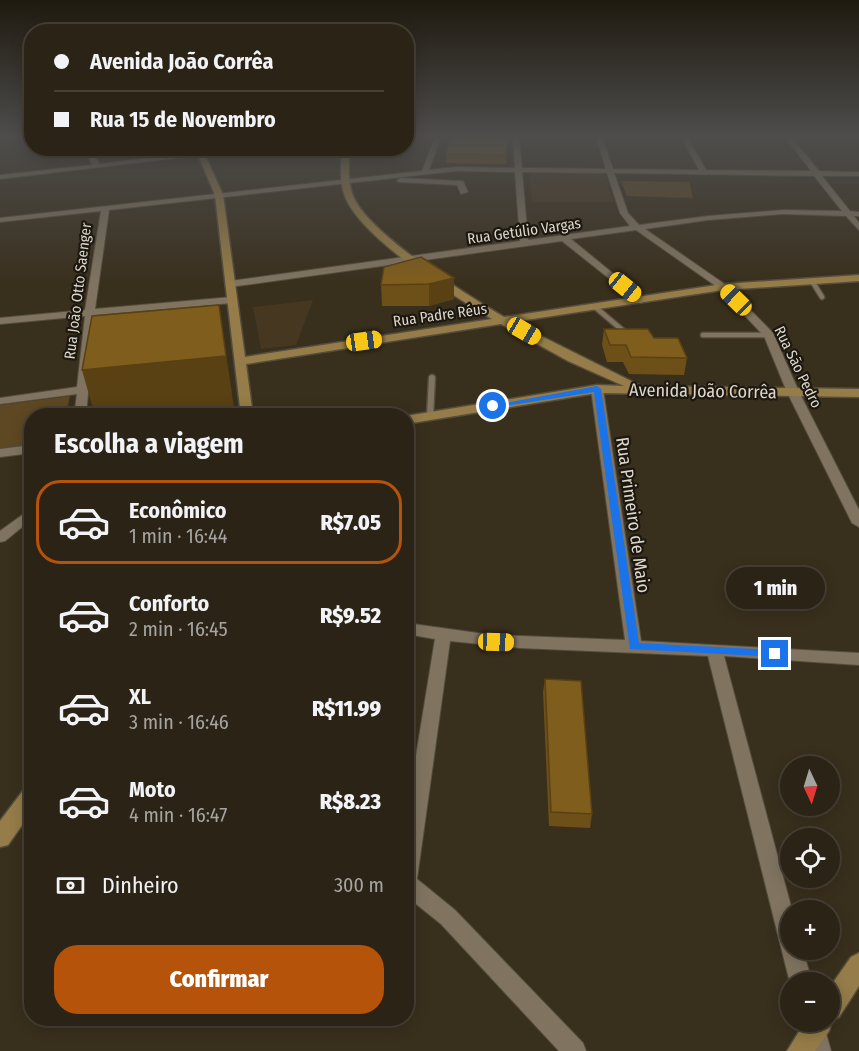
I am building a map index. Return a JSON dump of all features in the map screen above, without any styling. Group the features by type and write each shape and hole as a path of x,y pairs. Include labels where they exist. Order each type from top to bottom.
{"main road":[{"path":"215,186 219,195 246,408"},
{"path":"346,186 353,205 370,226 436,278 592,369 643,389"},
{"name":"Rua Padre Réus","path":"240,361 723,287 859,278"},
{"path":"592,369 597,389"},
{"name":"Avenida João Corrêa","path":"414,419 597,389 859,393"},
{"path":"0,838 24,805"},
{"path":"840,993 859,965"}],"street":[{"path":"0,220 294,186"},
{"path":"461,186 464,192"},
{"path":"520,186 524,245"},
{"name":"Rua São Pedro","path":"616,186 624,213 639,228 723,287 768,335 793,392 859,523"},
{"path":"826,186 859,228"},
{"name":"Rua João Otto Saenger","path":"81,408 90,312 106,207"},
{"name":"Rua Getúlio Vargas","path":"230,284 746,214 859,214"},
{"path":"565,239 640,300"},
{"path":"0,321 232,300"},
{"name":"Rua Primeiro de Maio","path":"597,389 634,646"},
{"path":"0,401 83,390"},
{"path":"0,453 24,450"},
{"path":"0,538 24,518"},
{"path":"414,630 443,636 496,642 634,646 859,659"},
{"path":"414,830 443,636"},
{"path":"714,650 780,903"},
{"path":"414,889 448,917 575,1051"}],"lane":[{"path":"812,281 822,297"},
{"path":"595,307 633,340"},
{"path":"703,335 768,335"},
{"path":"430,416 432,378"}],"shaded area":[{"path":"530,186 609,186 614,202 532,202"},
{"path":"623,186 690,186 693,198 627,196"},
{"path":"313,300 296,345 261,349 253,307"},
{"path":"70,396 67,408 24,408 24,447 0,449 0,405"}],"building":[{"path":"421,257 454,278 429,284 381,285 384,267"},
{"path":"219,305 226,356 82,370 92,316"},
{"path":"604,329 648,329 654,338 678,338 687,358 631,357 626,345 610,345"},
{"path":"545,679 581,681 592,814 551,812"}],"route":[{"path":"493,406 597,389 634,646 775,654"}]}
